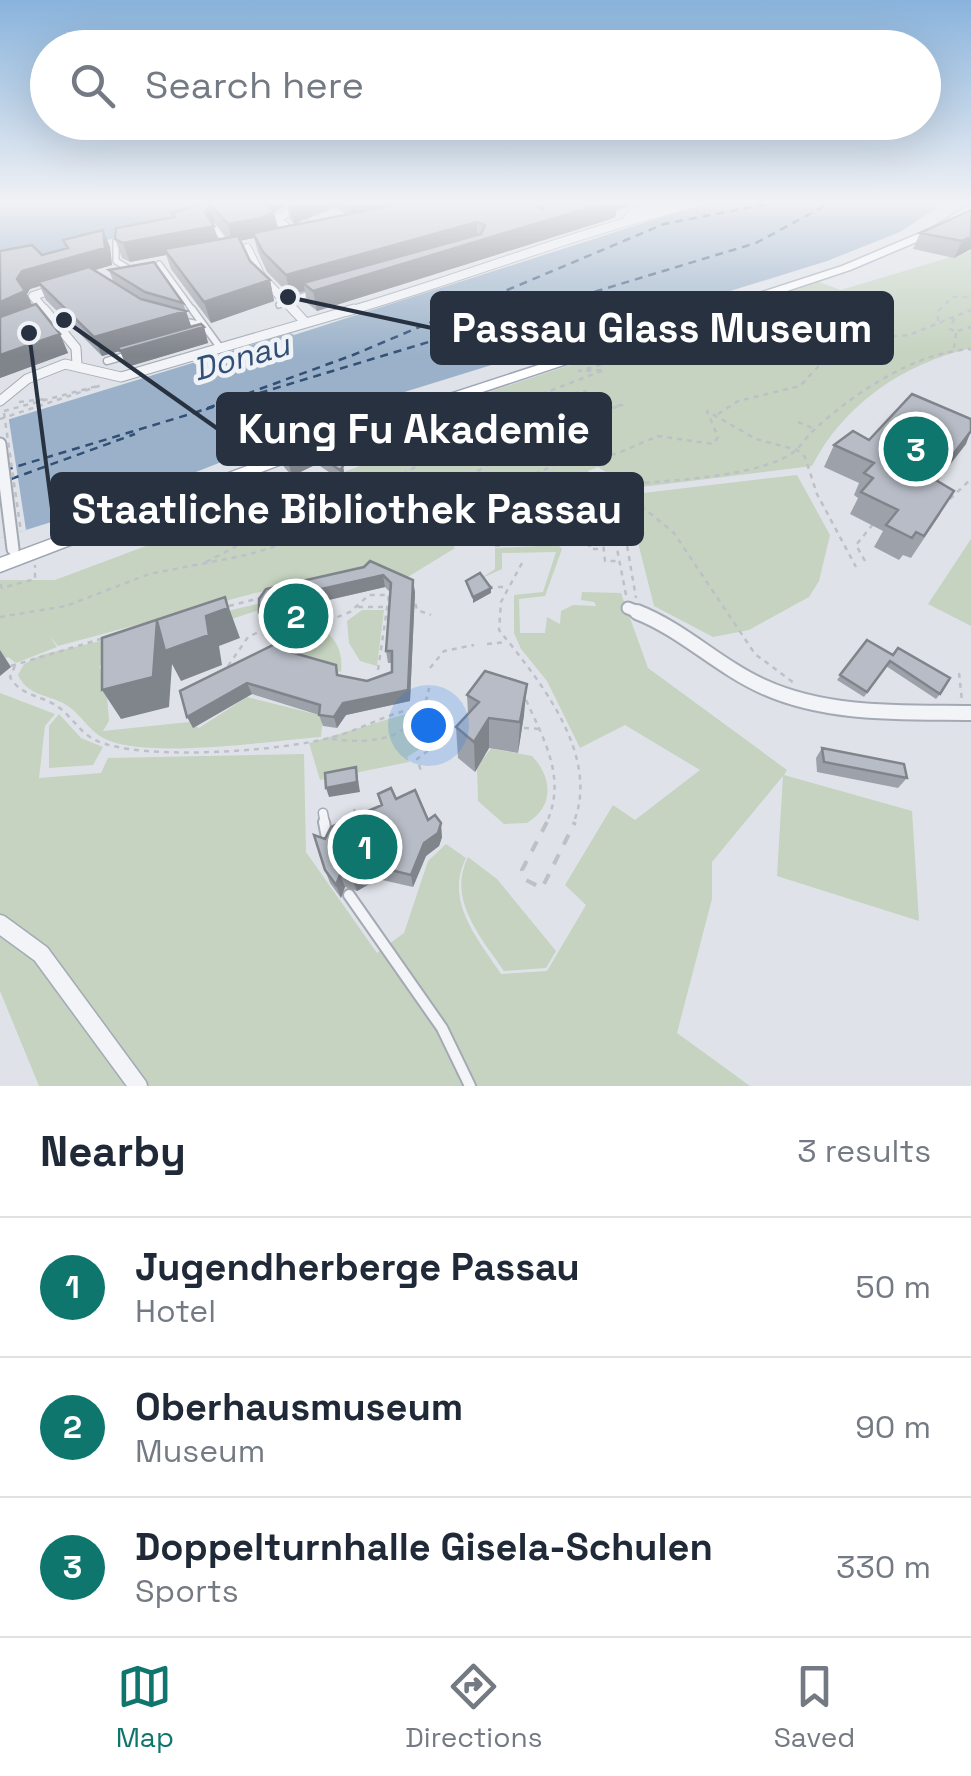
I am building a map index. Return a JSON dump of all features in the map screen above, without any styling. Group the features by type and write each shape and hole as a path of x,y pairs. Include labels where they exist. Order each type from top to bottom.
{"main road":[{"path":"10,549 367,418 863,254"},
{"path":"10,549 883,254"}],"street":[{"path":"116,254 116,261 130,270"},
{"path":"250,254 282,303 304,321"},
{"path":"2,382 18,384 57,367 77,364 121,377 538,254"},
{"path":"112,273 174,261"},
{"path":"158,264 220,346"},
{"path":"282,303 331,287"},
{"path":"57,288 33,296 76,348 77,364"},
{"path":"32,318 48,312"},
{"path":"173,319 207,329"},
{"path":"192,337 207,329"},
{"path":"108,361 141,351"},
{"path":"3,408 18,384"},
{"path":"0,444 10,549"},
{"path":"633,610 761,686 819,701 968,713"},
{"path":"0,924 41,954 138,1086"}],"lane":[{"path":"323,814 328,844"},
{"path":"350,895 442,1028 470,1086"}],"path":[{"path":"938,321 938,310 953,297 971,297"},
{"path":"830,356 825,346 910,335 971,310"},
{"path":"955,318 950,328 956,332"},
{"path":"956,332 971,327"},
{"path":"955,350 956,332"},
{"path":"412,510 512,474 481,498 573,457 616,454 658,436 713,444 717,432 704,412 717,412 796,388 819,372 841,342"},
{"path":"204,562 322,502 355,502 368,487 397,478 460,440 586,391 521,402 604,370 579,371 607,364 589,364 599,358 598,348"},
{"path":"633,610 605,487 749,468 797,450 814,429 897,371 955,350 971,349"},
{"path":"0,419 98,386 3,408 10,549"},
{"path":"276,439 422,393"},
{"path":"12,403 50,399"},
{"path":"717,412 718,403"},
{"path":"0,618 66,606 149,574 246,555 334,529 377,531 547,430 622,405 502,424"},
{"path":"708,407 756,439 797,450 805,457 816,494 856,567"},
{"path":"798,422 814,429"},
{"path":"303,434 309,428"},
{"path":"596,477 606,561 619,560"},
{"path":"941,507 971,479"},
{"path":"564,504 597,485"},
{"path":"615,486 633,610"},
{"path":"615,486 674,532 754,654 819,701"},
{"path":"865,562 856,546 875,522"},
{"path":"561,543 563,532 573,524 587,532 590,550 604,550"},
{"path":"522,539 561,543 575,538"},
{"path":"495,546 512,544"},
{"path":"519,689 555,764 555,800 522,870 524,878 542,888 576,819 583,785 554,700 533,668 506,642 497,618 522,563"},
{"path":"0,584 2,588 35,579 35,568"},
{"path":"486,587 508,587"},
{"path":"407,591 417,596 420,613 431,615"},
{"path":"328,622 374,592 390,594 378,670"},
{"path":"216,609 268,596"},
{"path":"355,607 388,607"},
{"path":"228,666 248,637 280,622"},
{"path":"116,634 40,653 13,666 10,678 17,689 58,705 84,734 105,744 136,750 236,748 331,738 429,706 442,713 446,727 437,744 417,759 422,774"},
{"path":"487,644 506,642"},
{"path":"430,668 444,651 474,645"},
{"path":"959,673 968,713"},
{"path":"331,738 358,743 394,736 417,723 429,706 429,688"},
{"path":"522,728 540,729"},
{"path":"354,809 360,830"}],"green space":[{"path":"971,254 971,348 922,364 878,390 841,424 812,466 617,490 607,473 598,467 588,471 594,479 493,536 487,532 462,544 453,534 446,537 455,548 398,583 295,586 255,593 58,646 49,635 57,647 16,663 8,657 0,661 0,580 55,580 376,460 390,425 819,282 841,290"},
{"path":"797,475 830,535 819,581 809,597 749,630 713,637 654,606 626,495"},
{"path":"971,539 971,626 928,604"},
{"path":"558,545 562,549 545,596 519,599 520,633 545,633 547,617 560,624 561,611 573,605 596,606 581,600 582,592 621,593 648,668 787,770 784,775 912,811 919,921 777,876 783,776 712,862 712,899 677,1033 750,1086 39,1086 0,991 0,693 55,714 45,726 39,778 101,773 108,758 304,754 306,852 377,953 404,933 428,861 446,844 466,858 460,874 461,904 474,933 501,974 547,971 586,905 565,885 613,805 635,820 700,770 625,725 580,748 547,681 521,649 514,633 514,595 543,592 556,552 502,553 502,569 480,579 495,569 495,548"},
{"path":"270,601 265,608 102,662 99,668 105,670 109,721 103,731 189,722 199,728 247,697 323,716 321,737 214,747 130,746 102,737 70,707 31,690 18,675 24,664 41,655"},
{"path":"362,610 384,610 377,666 360,661 349,643 347,621"},
{"path":"310,626 331,636 341,656 341,672 296,660"},
{"path":"419,710 434,710 442,726 433,741 407,757 409,762 320,780 309,743"},
{"path":"59,714 81,738 103,747 93,765 49,768 49,726"},
{"path":"495,743 494,749 532,756 544,773 546,800 527,823 504,824 478,801 477,767"},
{"path":"468,857 497,879 556,951 546,968 504,971 477,931 464,902 461,888"}],"water":[{"path":"0,254 43,254 0,263"},
{"name":"Donau","path":"548,254 845,254 382,399 132,497 0,538 0,422 290,333 294,335"}],"pier":[{"path":"8,414 26,530 0,538 0,417"}],"building":[{"path":"0,254 85,254 22,271 17,279 25,291 0,302"},
{"path":"168,254 246,254 270,280 204,302"},
{"path":"265,254 363,254 286,275"},
{"path":"410,254 436,254 313,291 303,283"},
{"path":"154,262 183,303 145,292 109,270"},
{"path":"89,267 141,299 186,311 94,337 38,282"},
{"path":"36,304 60,334 0,355 0,317"},
{"path":"201,324 204,327 120,351 118,347"},
{"path":"912,394 971,419 971,431 934,479 954,491 924,536 916,532 912,538 886,525 898,510 861,492 873,478 864,473 874,463 834,445 853,431 869,440"},
{"path":"316,443 343,466 340,470 314,453 289,465 281,456"},
{"path":"370,561 413,580 408,690 343,703 334,717 319,715 320,705 247,683 187,717 180,691 281,641 282,625 277,625 276,607 259,612 259,599 266,589 364,567","holes":["383,575 391,583 386,651 392,651 392,672 367,681 337,675 336,665 290,652 306,614 308,592"]},
{"path":"480,573 491,588 473,597 466,581"},
{"path":"225,597 228,608 206,616 209,635 165,651 157,621 153,677 102,690 102,638"},
{"path":"867,640 893,655 898,648 950,678 940,694 890,661 867,692 840,675"},
{"path":"485,671 527,684 520,722 489,718 474,742 456,727 479,702 467,695"},
{"path":"822,748 904,764 907,778 824,762"},
{"path":"356,767 357,782 326,788 325,773"},
{"path":"391,788 396,799 415,790 428,820 435,815 441,823 438,833 424,843 411,875 375,866 352,878 340,875 336,885 325,870 314,835 325,839 331,827 382,805 378,794"}],"ferry route":[{"path":"196,412 353,355 594,254"},
{"path":"196,412 721,254"},
{"path":"5,470 196,412"},
{"path":"11,479 135,434"}],"place":[{"name":"Passau Glass Museum","path":"288,297"},
{"name":"Kung Fu Akademie","path":"64,320"},
{"name":"Staatliche Bibliothek Passau","path":"29,333"},
{"name":"Doppelturnhalle Gisela-Schulen","path":"916,449"},
{"name":"Oberhausmuseum","path":"296,616"},
{"name":"Jugendherberge Passau","path":"365,847"}]}
